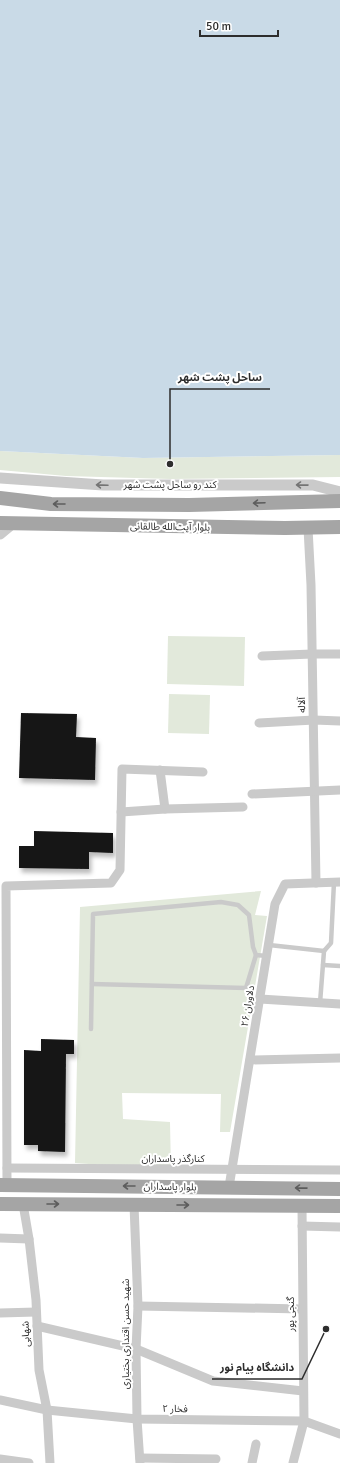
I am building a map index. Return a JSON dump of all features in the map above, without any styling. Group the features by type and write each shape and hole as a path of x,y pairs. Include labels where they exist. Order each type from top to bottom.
{"main road":[{"path":"0,498 51,504 189,505 340,501"},
{"name":"بلوار آیت‌الله طالقانی","path":"6,524 308,528 340,527"},
{"name":"بلوار پاسداران","path":"3,1185 340,1188"},
{"name":"بلوار پاسداران","path":"0,1204 340,1206"}],"street":[{"name":"کند رو ساحل پشت شهر","path":"0,478 103,485 313,485 340,492"},
{"path":"0,534 6,524"},
{"name":"آلاله","path":"308,528 311,585 316,882"},
{"path":"262,656 340,654"},
{"path":"259,722 340,720"},
{"path":"3,1185 7,1168 6,886 111,883 120,870 122,769 203,772"},
{"path":"160,770 165,809"},
{"path":"252,794 340,790"},
{"path":"121,812 243,807"},
{"name":"دلاوران ۲۶","path":"229,1187 275,904 285,884 337,882"},
{"path":"260,999 340,1004"},
{"path":"250,1060 340,1058"},
{"name":"کنارگذر پاسداران","path":"7,1168 340,1170"},
{"name":"شهابی","path":"23,1204 29,1239 36,1312 39,1370 47,1410 50,1463"},
{"name":"شهید حسن اقتداری بختیاری","path":"134,1205 138,1306 136,1349 137,1419 140,1461"},
{"name":"گنجی پور","path":"293,1463 304,1421 302,1206"},
{"path":"302,1226 340,1227"},
{"path":"0,1238 29,1239"},
{"path":"138,1306 302,1309"},
{"path":"0,1313 36,1312"},
{"path":"37,1326 136,1349 213,1381 303,1391"},
{"name":"فخار ۲","path":"0,1400 47,1410 137,1419 304,1421 340,1434"},
{"path":"252,1463 256,1444"},
{"path":"0,1459 29,1463"},
{"path":"140,1461 216,1459"}],"lane":[{"path":"320,1003 324,951 330,943 337,882"},
{"path":"91,1029 93,914 221,902 238,905 249,915 252,947 256,955 246,988 92,984"},
{"path":"269,945 324,951"},
{"path":"256,955 267,956"},
{"path":"323,965 340,966"}],"shaded area":[{"path":"0,451 143,458 340,455 340,477 171,479 66,476 0,470"},
{"path":"168,636 245,637 244,686 167,684"},
{"path":"169,694 210,695 209,734 168,733"},
{"path":"261,891 255,915 267,916 230,1132 220,1132 221,1094 122,1093 123,1119 170,1122 171,1170 75,1163 80,907"}],"water":[{"path":"0,0 340,0 340,455 143,458 0,451"}],"building":[{"path":"21,713 77,714 76,737 96,738 95,780 19,778"},
{"path":"34,831 113,833 113,853 89,852 89,869 19,868 19,846 34,846"},
{"path":"41,1039 74,1040 74,1054 66,1054 65,1152 38,1151 38,1145 24,1145 24,1050 41,1051"}],"place":[{"name":"ساحل پشت شهر","path":"170,464"},
{"name":"دانشگاه پیام نور","path":"326,1329"}]}
